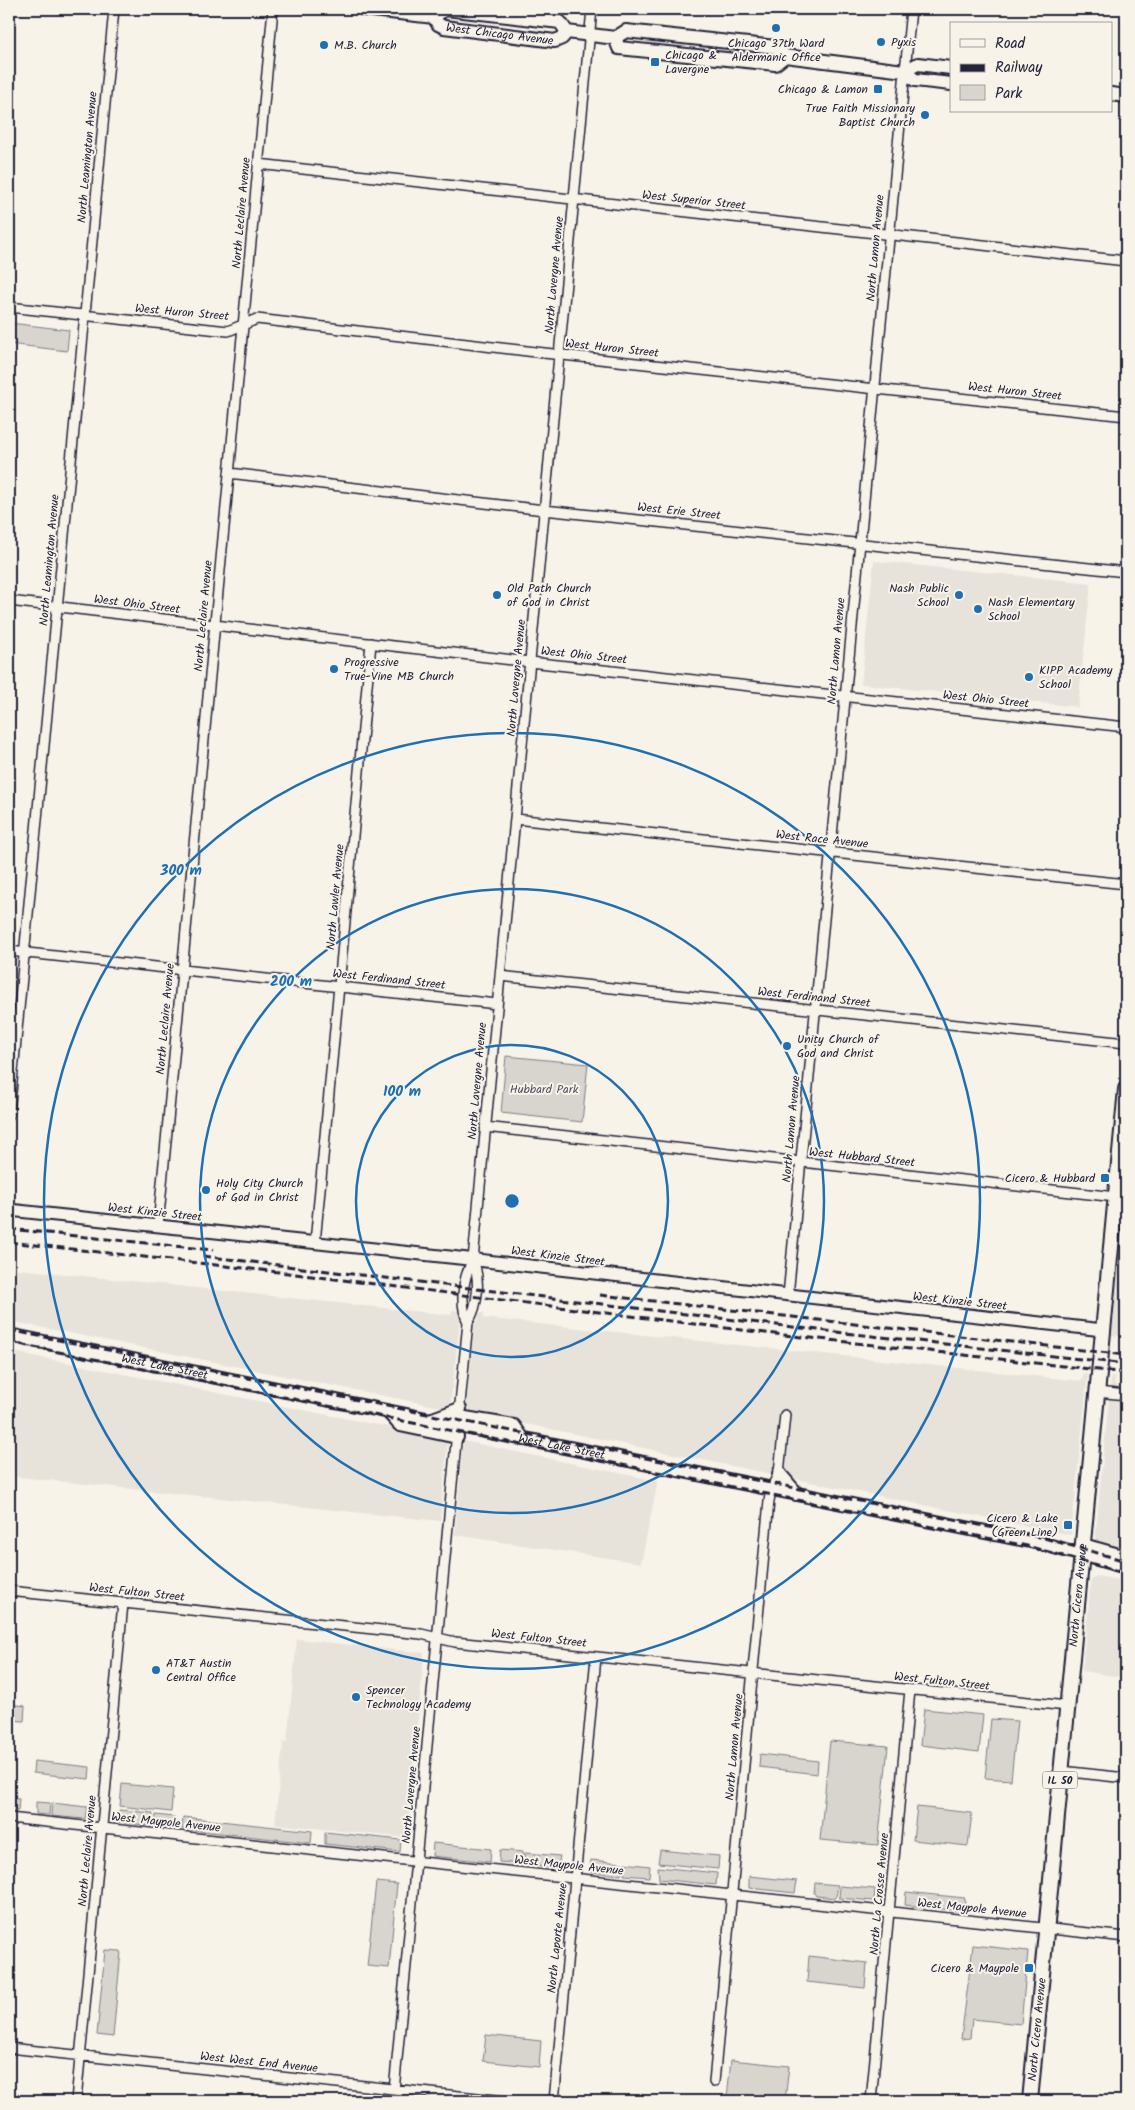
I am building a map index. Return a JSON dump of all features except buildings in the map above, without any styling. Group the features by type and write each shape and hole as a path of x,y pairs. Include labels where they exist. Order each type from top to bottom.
{"main road":[{"name":"West Chicago Avenue","path":"364,9 433,14 445,9 560,22 567,32 614,38 626,31 776,47 785,56 904,71 915,80 950,84"},
{"name":"West Chicago Avenue","path":"433,14 438,24 444,28 555,41 562,38 567,32"},
{"name":"West Chicago Avenue","path":"904,71 918,64 950,68"},
{"path":"1112,94 1126,96"},
{"name":"North Cicero Avenue","path":"1030,2101 1126,1089"},
{"name":"West Lake Street","path":"9,1336 1040,1543 1126,1557"},
{"path":"388,1412 400,1425 514,1426 523,1439"},
{"path":"779,1473 797,1494"},
{"name":"West Lake Street","path":"1082,1550 1122,1567"}],"street":[{"name":"North Leamington Avenue","path":"9,1114 114,9"},
{"name":"North Leclaire Avenue","path":"158,1226 273,9"},
{"name":"North Lavergne Avenue","path":"393,2101 468,1322 474,1312 478,1273 473,1260 592,9"},
{"name":"North Lamon Avenue","path":"788,1296 911,9"},
{"name":"West Superior Street","path":"258,164 1126,261"},
{"name":"West Huron Street","path":"9,307 228,331 258,319 1126,416"},
{"name":"West Erie Street","path":"229,473 544,510 1126,572"},
{"name":"West Ohio Street","path":"9,601 530,662 1126,727"},
{"name":"North Lawler Avenue","path":"315,1243 371,644"},
{"name":"West Race Avenue","path":"515,819 1126,884"},
{"name":"West Ferdinand Street","path":"9,951 497,1004"},
{"name":"West Ferdinand Street","path":"500,976 1126,1043"},
{"name":"West Hubbard Street","path":"486,1127 1116,1197"},
{"name":"West Kinzie Street","path":"9,1210 1103,1330"},
{"path":"1097,1392 1126,1395"},
{"name":"North Lamon Avenue","path":"714,2082 771,1489 779,1473 785,1415"},
{"name":"West Fulton Street","path":"9,1591 421,1634 455,1642 1067,1706"},
{"name":"North Leclaire Avenue","path":"76,2101 123,1604"},
{"name":"North Laporte Avenue","path":"554,2101 596,1657"},
{"name":"North La Crosse Avenue","path":"871,2101 910,1690"},
{"path":"1061,1771 1126,1778"},
{"name":"West Maypole Avenue","path":"9,1818 1126,1937"},
{"name":"West West End Avenue","path":"9,2048 506,2101"}],"shaded area":[{"name":"Nash Elementary School","path":"874,561 1091,583 1078,707 861,684"},
{"path":"1126,1181 1126,1337 1112,1335"},
{"path":"9,1268 451,1315 452,1310 461,1311 450,1409 9,1321"},
{"path":"478,1313 484,1313 483,1318 1082,1381 1083,1374 1088,1374 1071,1535 466,1412 474,1325 478,1319"},
{"path":"9,1351 448,1439 440,1521 9,1476"},
{"path":"1111,1377 1115,1377 1115,1385 1126,1386 1126,1552 1096,1543 1095,1539"},
{"path":"463,1441 658,1481 641,1563 455,1535"},
{"path":"1096,1576 1126,1581 1126,1678 1082,1671 1091,1581"},
{"name":"Spencer Technology Academy","path":"297,1639 424,1653 407,1838 275,1824 283,1742 287,1742"}],"green space":[{"path":"10,323 69,330 67,351 9,344"},
{"name":"Hubbard Park","path":"506,1056 588,1064 582,1122 501,1113"},
{"path":"9,1704 25,1706 24,1721 9,1720"},
{"path":"924,1709 983,1715 979,1752 920,1745"},
{"path":"991,1719 1017,1721 1011,1780 985,1778"},
{"path":"830,1741 888,1746 878,1845 820,1840"},
{"path":"760,1754 818,1761 817,1774 759,1767"},
{"path":"34,1761 90,1767 89,1779 33,1773"},
{"path":"122,1784 173,1789 171,1812 120,1806"},
{"path":"9,1798 19,1799 18,1811 9,1810"},
{"path":"36,1802 50,1803 49,1815 36,1814"},
{"path":"52,1803 87,1807 85,1819 51,1816"},
{"path":"917,1807 972,1813 968,1846 913,1840"},
{"path":"119,1810 153,1813 152,1826 118,1822"},
{"path":"156,1815 174,1817 172,1827 155,1826"},
{"path":"183,1817 312,1831 311,1843 182,1829"},
{"path":"325,1832 401,1840 400,1852 325,1844"},
{"path":"433,1843 491,1849 490,1862 432,1856"},
{"path":"500,1850 523,1852 522,1864 499,1862"},
{"path":"660,1850 719,1856 718,1869 658,1863"},
{"path":"525,1853 560,1856 558,1868 523,1865"},
{"path":"591,1860 622,1863 621,1875 590,1872"},
{"path":"624,1863 650,1866 649,1877 624,1875"},
{"path":"658,1867 717,1873 716,1885 659,1879"},
{"path":"749,1876 797,1881 795,1893 749,1888"},
{"path":"376,1882 397,1884 389,1968 367,1966"},
{"path":"815,1883 838,1885 836,1898 816,1896 814,1893"},
{"path":"840,1886 875,1889 874,1901 839,1898"},
{"path":"906,1892 965,1898 964,1909 961,1911 905,1905"},
{"path":"973,1945 1028,1951 1021,2024 972,2019 970,2038 961,2039"},
{"path":"105,1950 121,1951 113,2037 97,2035"},
{"path":"809,1956 867,1963 865,1988 807,1982"},
{"path":"486,2035 541,2041 539,2067 483,2061"},
{"path":"731,2060 789,2066 785,2101 727,2098"}],"railway":[{"path":"9,1229 213,1250"},
{"path":"9,1242 288,1273 757,1332 1126,1373"},
{"path":"203,1256 818,1330 1126,1364"},
{"path":"600,1295 1126,1355"},
{"path":"9,1330 1044,1538 1126,1561"},
{"path":"9,1342 1027,1546 1126,1573"}],"place":[{"name":"Chicago 37th Ward Aldermanic Office","path":"776,28"},
{"name":"Pyxis","path":"881,42"},
{"name":"M.B. Church","path":"324,45"},
{"name":"Chicago & Lavergne","path":"655,62"},
{"name":"Chicago & Lamon","path":"878,89"},
{"name":"True Faith Missionary Baptist Church","path":"925,115"},
{"name":"Old Path Church of God in Christ","path":"497,595"},
{"name":"Nash Public School","path":"959,595"},
{"name":"Nash Elementary School","path":"978,609"},
{"name":"Progressive True-Vine MB Church","path":"334,669"},
{"name":"KIPP Academy School","path":"1029,677"},
{"name":"Unity Church of God and Christ","path":"787,1046"},
{"name":"Cicero & Hubbard","path":"1105,1178"},
{"name":"Holy City Church of God in Christ","path":"206,1190"},
{"name":"Cicero & Lake (Green Line)","path":"1068,1525"},
{"name":"AT&T Austin Central Office","path":"156,1670"},
{"name":"Spencer Technology Academy","path":"356,1697"},
{"name":"Cicero & Maypole","path":"1029,1968"}]}
